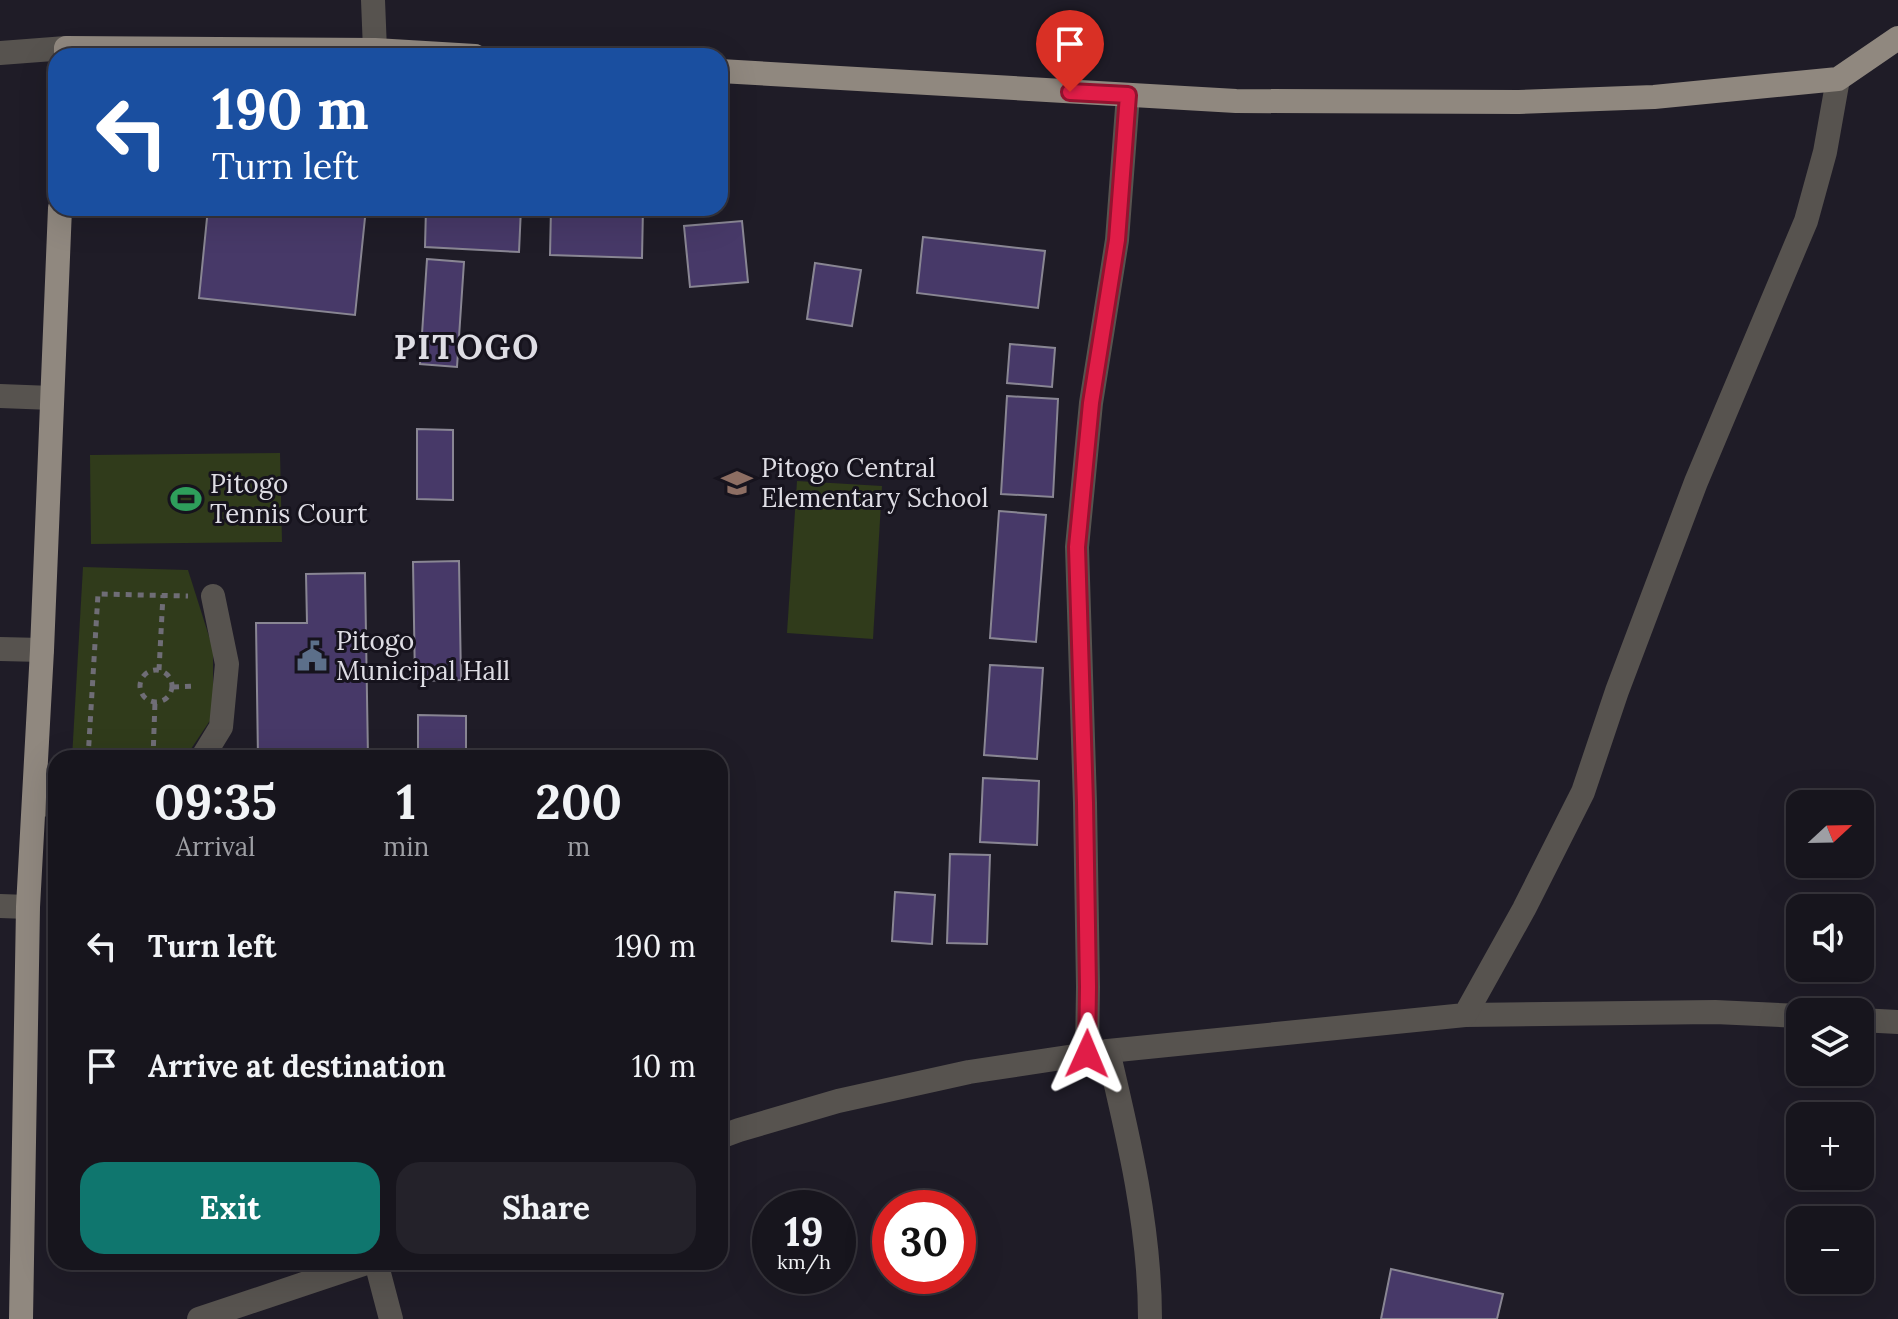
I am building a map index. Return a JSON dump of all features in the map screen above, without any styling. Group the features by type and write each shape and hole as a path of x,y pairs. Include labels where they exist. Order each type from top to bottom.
{"main road":[{"path":"728,71 1236,101 1519,102 1654,97 1838,79 1898,38"},
{"path":"21,1319 28,907 45,804 42,650 60,216"}],"street":[{"path":"373,0 375,48"},
{"path":"0,53 48,52"},
{"path":"1465,1015 1524,909 1583,792 1690,496 1806,221 1825,152 1838,79"},
{"path":"1128,95 1117,240 1091,403 1077,547 1088,987 1097,1052 1129,1139 1150,1289 1150,1319"},
{"path":"0,396 52,398"},
{"path":"207,750 221,727 227,664 213,596"},
{"path":"0,649 42,650"},
{"path":"0,906 28,907"},
{"path":"728,1135 838,1101 969,1072 1097,1052 1465,1015 1715,1012 1786,1015"},
{"path":"1874,1021 1898,1022"},
{"path":"199,1319 345,1270"},
{"path":"378,1270 391,1319"}],"path":[{"path":"88,750 98,594 213,596"},
{"path":"159,670 163,595"},
{"path":"159,670 169,676 173,687 167,698 149,701 140,684 142,677 147,672 159,670"},
{"path":"153,750 155,702"}],"green space":[{"name":"Pitogo Tennis Court","path":"280,453 282,542 91,544 90,455"},
{"path":"797,481 882,486 873,639 787,633"},
{"path":"83,567 188,570 213,649 213,716 190,750 72,750"}],"building":[{"path":"207,216 365,216 355,315 199,298"},
{"path":"426,216 521,216 519,252 425,247"},
{"path":"551,216 643,216 642,258 550,255"},
{"path":"742,221 748,282 690,287 684,226"},
{"path":"923,237 1045,251 1038,308 917,293"},
{"path":"427,259 464,262 457,367 420,364"},
{"path":"815,263 861,270 852,326 807,319"},
{"path":"1010,344 1055,348 1052,387 1007,383"},
{"path":"1007,396 1058,399 1053,497 1001,494"},
{"path":"417,429 453,430 453,500 417,499"},
{"path":"999,511 1046,515 1036,642 990,638"},
{"path":"459,561 461,680 415,681 413,562"},
{"name":"Pitogo Municipal Hall","path":"365,573 368,750 258,750 256,623 307,623 306,574"},
{"path":"990,665 1043,668 1037,759 984,755"},
{"path":"418,715 466,716 466,750 418,750"},
{"path":"983,778 1039,781 1037,845 980,842"},
{"path":"950,854 990,855 987,944 947,943"},
{"path":"895,892 935,895 932,944 892,941"},
{"path":"1391,1269 1503,1294 1497,1319 1381,1319"}],"place":[{"name":"Pitogo Central Elementary School","path":"737,483"},
{"name":"Pitogo Tennis Court","path":"186,499"},
{"name":"Pitogo Municipal Hall","path":"312,656"}],"district":[{"name":"PITOGO","path":"467,347"}],"route":[{"path":"1070,92 1128,95 1117,240 1091,403 1077,547 1085,803 1087,1054"}]}
